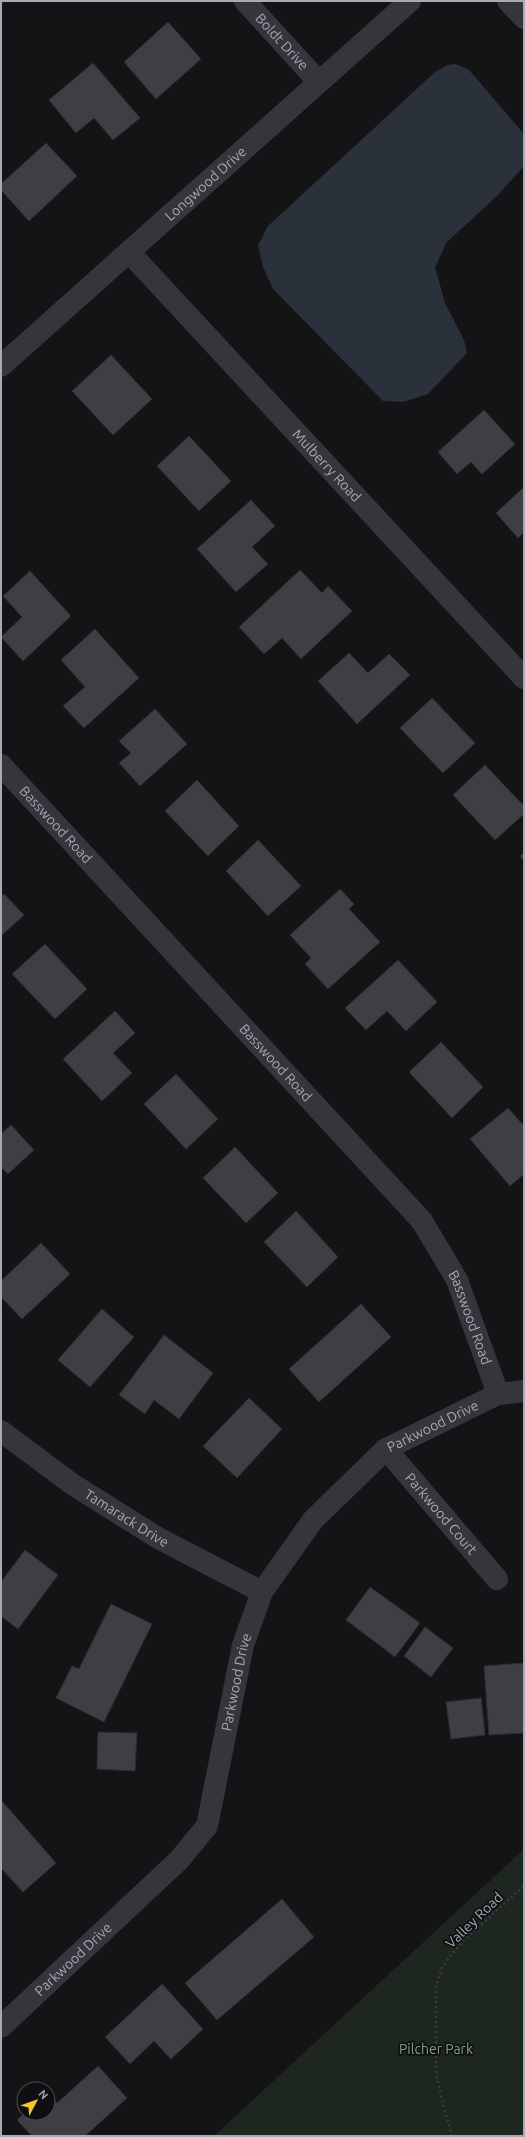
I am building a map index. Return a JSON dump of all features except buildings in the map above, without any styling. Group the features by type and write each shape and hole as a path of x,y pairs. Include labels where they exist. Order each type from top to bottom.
{"street":[{"name":"Boldt Drive","path":"244,1 319,82"},
{"name":"Longwood Drive","path":"1,366 410,1"},
{"path":"508,1 524,18"},
{"name":"Mulberry Road","path":"129,252 524,678"},
{"name":"Basswood Road","path":"1,765 422,1221 458,1280 498,1394"},
{"name":"Parkwood Drive","path":"4,2018 179,1860 207,1826 243,1645 262,1592 313,1520 386,1449 498,1394 524,1391"},
{"name":"Tamarack Drive","path":"1,1430 72,1484 139,1525 262,1592"},
{"name":"Parkwood Court","path":"386,1449 497,1579"}],"path":[{"name":"Valley Road","path":"452,2136 443,2105 436,2071 436,1987 442,1967 456,1950 524,1886"}],"green space":[{"name":"Pilcher Park","path":"524,1849 524,2136 214,2136"}],"shaded area":[{"path":"456,64 469,70 524,134 524,166 497,196 447,242 435,267 445,303 464,340 467,353 428,394 403,402 383,401 273,289 263,267 258,245 268,226 435,72 447,65"}]}
